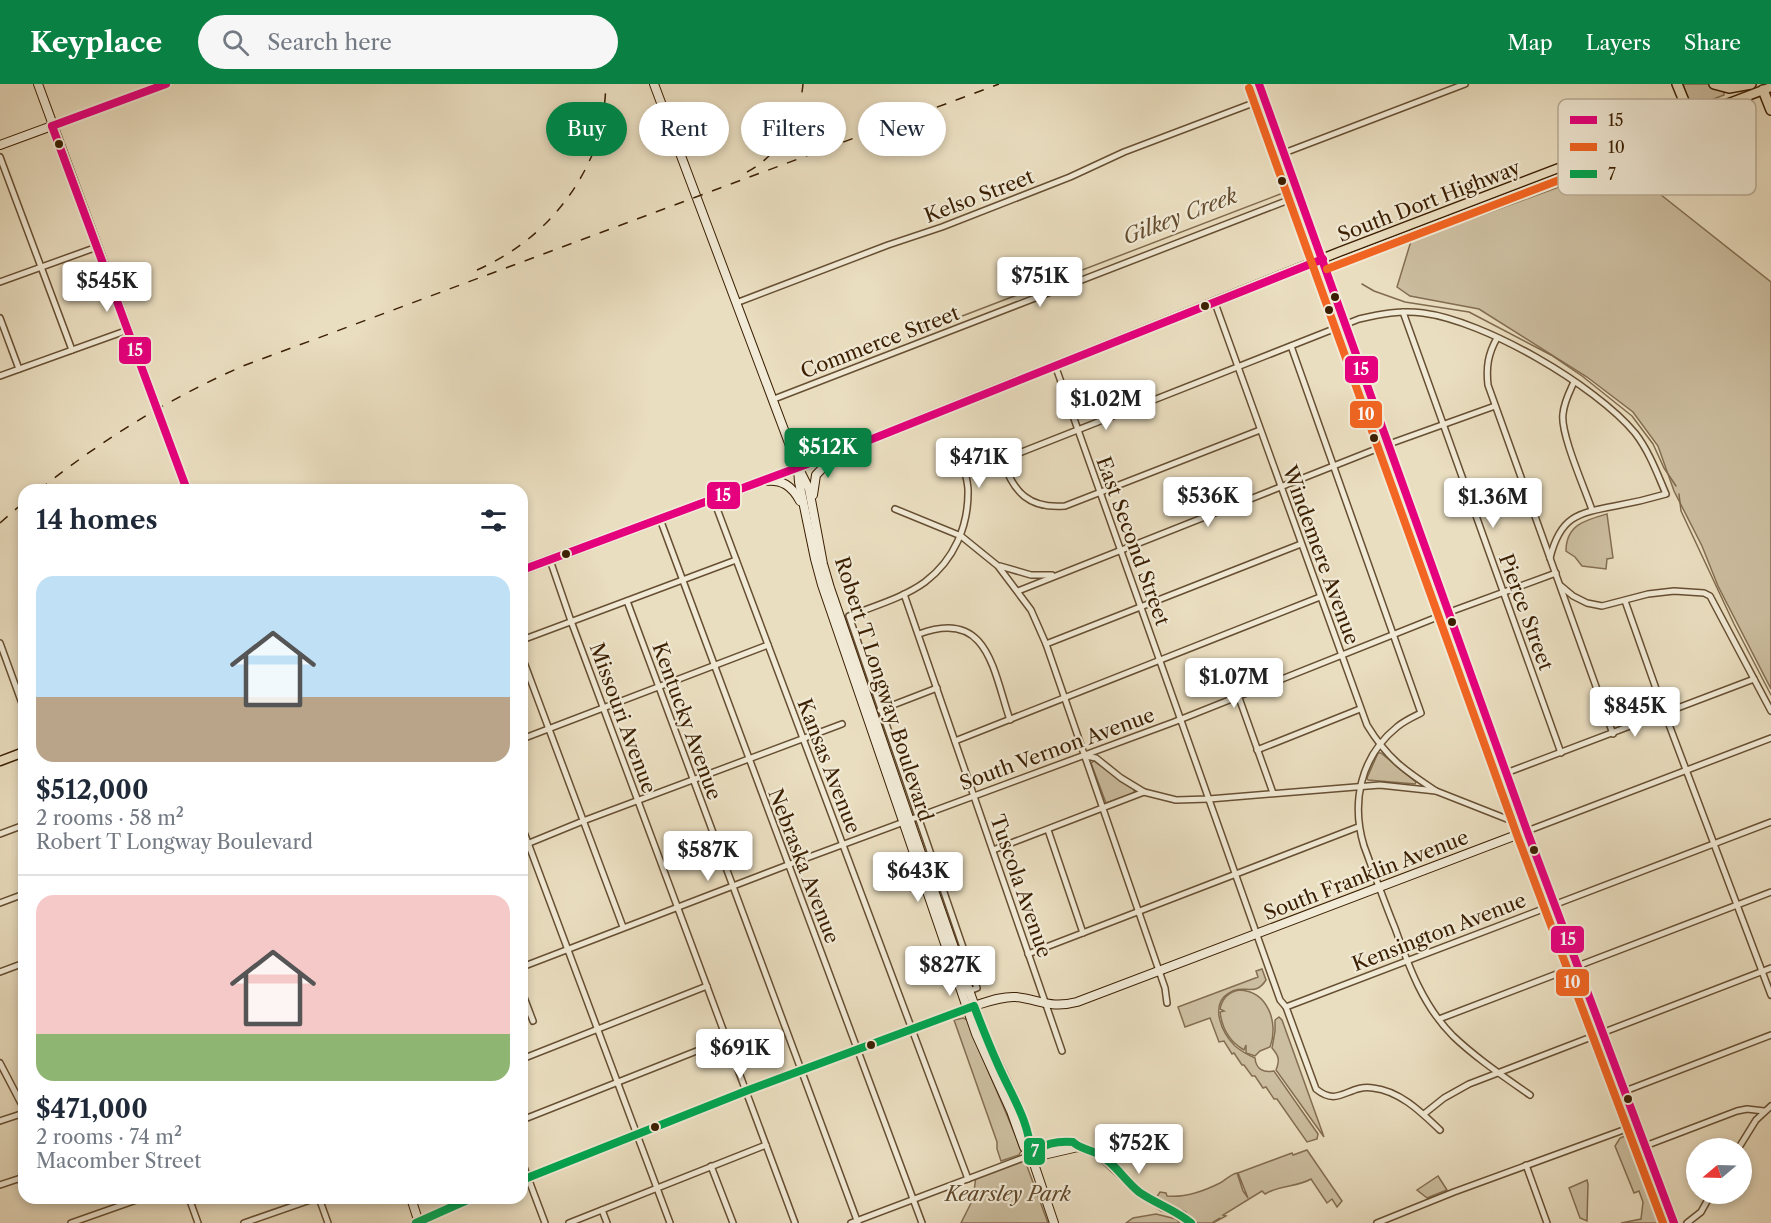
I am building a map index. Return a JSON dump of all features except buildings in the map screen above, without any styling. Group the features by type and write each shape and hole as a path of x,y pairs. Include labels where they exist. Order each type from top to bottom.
{"highway":[{"path":"1677,84 1683,99"},
{"path":"1714,84 1733,88 1751,84"},
{"path":"1767,89 1771,110"}],"main road":[{"name":"South Dort Highway","path":"1741,99 1767,89"},
{"name":"South Dort Highway","path":"528,568 713,497 837,453 1323,259 1558,169"},
{"path":"0,761 18,754"}],"street":[{"path":"38,84 185,484"},
{"path":"0,145 166,84"},
{"name":"Robert T Longway Boulevard","path":"654,84 798,467 807,481 813,502 829,594"},
{"path":"1259,84 1521,815 1674,1223"},
{"path":"1284,153 1465,84"},
{"name":"Kelso Street","path":"736,303 888,245 942,227 1070,177 1124,152 1264,99"},
{"path":"0,157 72,350"},
{"name":"Commerce Street","path":"774,399 1299,196"},
{"path":"0,282 96,247"},
{"name":"Windemere Avenue","path":"1215,303 1367,725 1379,746 1394,762 1436,791"},
{"path":"966,474 1345,325 1377,315 1403,312 1438,316 1497,338 1534,357 1574,382 1605,405 1636,435 1650,456 1666,494 1592,510 1572,518 1561,530 1553,544 1550,558"},
{"name":"Pierce Street","path":"1403,312 1561,753"},
{"path":"0,318 19,369"},
{"path":"0,376 128,330"},
{"path":"1497,338 1490,351 1486,371 1495,406 1613,734"},
{"path":"1291,346 1421,713 1398,726 1379,746 1368,765 1360,786 1357,807 1358,827 1416,983 1438,1019 1452,1035 1482,1061 1530,1095"},
{"name":"East Second Street","path":"1055,365 1280,1000 1286,1007 1316,1089 1332,1097 1362,1088 1373,1088 1403,1099 1424,1114"},
{"path":"1574,382 1566,399 1562,417 1565,433 1592,510"},
{"path":"1018,591 1389,444 1495,406"},
{"path":"1003,460 1013,484 1022,495 1035,503 1049,507 1065,506 1260,430"},
{"path":"910,819 880,710 849,616 904,594 924,582 940,568 961,536 968,489 966,474 956,445"},
{"path":"813,502 816,475 837,453"},
{"name":"Robert T Longway Boulevard","path":"798,467 815,559 910,819 969,991 971,1008"},
{"path":"760,482 780,482 793,489 808,521"},
{"name":"Kansas Avenue","path":"713,497 968,1179"},
{"path":"895,508 961,536 998,566 1031,610 1046,644 1165,988 1167,1003"},
{"name":"Nebraska Avenue","path":"660,519 922,1223"},
{"path":"1046,644 1301,544"},
{"name":"Missouri Avenue","path":"550,560 795,1223"},
{"path":"528,638 736,560"},
{"path":"998,566 1031,575 1057,575"},
{"name":"South Vernon Avenue","path":"528,965 732,885 1181,719 1449,612 1556,573"},
{"path":"1561,586 1573,596 1587,603 1602,606 1648,594 1674,591 1704,593 1710,596 1771,711"},
{"name":"Tuscola Avenue","path":"904,594 1062,1051"},
{"path":"955,741 1320,597"},
{"path":"1624,600 1771,995"},
{"name":"Kentucky Avenue","path":"627,601 858,1222"},
{"path":"919,634 942,627 958,628 973,635 989,657 1010,720"},
{"path":"0,644 18,693"},
{"path":"528,737 768,645"},
{"path":"528,673 622,927"},
{"path":"1506,773 1754,679"},
{"path":"880,710 937,688"},
{"path":"1238,695 1273,794"},
{"path":"1257,750 1360,709"},
{"path":"670,1223 529,844 583,821 842,724"},
{"name":"South Franklin Avenue","path":"528,1178 746,1091 999,999 1016,997 1045,1005 1068,1005 1077,1002 1771,738"},
{"path":"1084,755 1096,758 1144,792 1176,800 1380,785 1436,791 1507,819 1521,815"},
{"path":"993,850 1144,792"},
{"name":"Robert T Longway Boulevard","path":"910,819 971,1008 1024,1147 1031,1155 1054,1223"},
{"name":"Kensington Avenue","path":"1286,1007 1771,822"},
{"path":"0,834 18,827"},
{"path":"1028,954 1358,827"},
{"path":"1048,830 1083,933"},
{"path":"1438,1019 1771,892"},
{"path":"0,903 18,896"},
{"path":"0,972 18,965"},
{"path":"1440,1130 1424,1114 1444,1098 1469,1084 1771,968"},
{"path":"528,1057 707,987"},
{"path":"528,1008 533,1021"},
{"path":"1624,1091 1770,1036"},
{"path":"528,1118 727,1039"},
{"path":"0,1064 18,1099"},
{"path":"1746,1138 1771,1106"},
{"path":"1645,1146 1737,1111 1747,1109 1764,1112"},
{"path":"0,1121 18,1114"},
{"path":"1377,1223 1637,1125"},
{"path":"851,1223 1031,1155 1038,1147 1057,1142 1073,1142 1078,1147 1099,1154 1138,1191 1182,1215 1191,1223"},
{"path":"569,1223 766,1145"},
{"path":"1526,1165 1547,1223"},
{"path":"711,1166 733,1223"},
{"path":"0,1185 18,1179"},
{"path":"528,1186 545,1223"},
{"path":"71,1223 125,1204"},
{"path":"191,1204 198,1223"},
{"path":"244,1223 299,1204"},
{"path":"320,1204 328,1223"},
{"path":"413,1204 418,1222 459,1204"},
{"path":"1687,1223 1701,1212 1705,1204"},
{"path":"602,1210 607,1223"}],"green space":[{"path":"1683,84 1708,84 1724,91 1724,95 1714,99 1688,99"},
{"path":"1558,187 1558,195 1661,195 1771,282 1771,689 1718,586 1702,546 1674,491 1658,446 1633,412 1587,377 1479,309 1410,296 1397,287 1411,241"},
{"path":"1607,514 1613,558 1607,559 1606,569 1582,566 1566,551 1569,535 1584,521"},
{"path":"1378,753 1381,753 1416,782 1415,784 1368,780"},
{"path":"1094,761 1134,789 1134,793 1106,803 1091,763"},
{"path":"1262,969 1266,980 1258,988 1234,990 1223,998 1219,1012 1222,1027 1235,1046 1255,1058 1261,1069 1274,1071 1318,1134 1317,1139 1307,1142 1277,1099 1274,1099 1266,1087 1263,1088 1255,1076 1252,1076 1234,1053 1232,1054 1224,1041 1219,1042 1210,1018 1185,1027 1178,1007 1258,977 1256,971"},
{"path":"1239,990 1249,992 1264,1002 1272,1019 1270,1047 1255,1056 1246,1053 1246,1045 1244,1050 1231,1039 1221,1018 1220,1012 1224,1011 1220,1009 1224,999 1232,992"},
{"path":"1279,1017 1324,1137 1276,1070 1278,1058 1272,1048 1275,1020"},
{"path":"963,1018 968,1020 1021,1151 1019,1155 1001,1161 997,1142 954,1020"},
{"path":"1632,1133 1665,1223 1621,1223 1641,1219 1643,1202 1639,1191 1634,1193 1615,1146 1620,1138"},
{"path":"1307,1150 1342,1201 1337,1207 1332,1199 1327,1203 1311,1179 1265,1194 1262,1191 1213,1223 1220,1218 1212,1223 1195,1223 1181,1211 1156,1198 1160,1192 1166,1193 1167,1196 1194,1193 1214,1186 1237,1173 1248,1198 1238,1173 1292,1153 1293,1155"},
{"name":"Kearsley Park","path":"1024,1158 1048,1223 961,1223 973,1199 976,1176"},
{"path":"1438,1176 1447,1190 1427,1198 1417,1190"},
{"path":"1587,1180 1587,1221 1580,1218 1569,1188"},
{"path":"1156,1214 1176,1219 1180,1223 1126,1223 1133,1218"}],"waterway":[{"name":"Gilkey Creek","path":"920,324 925,329 931,328 1283,193"},
{"name":"Gilkey Creek","path":"1362,284 1374,291 1405,302 1469,312 1551,355 1582,376 1632,416 1653,444 1664,468 1676,486"},
{"name":"Gilkey Creek","path":"1679,494 1681,511 1734,624 1771,695"}],"railway":[{"path":"477,270 527,240 542,227 567,198 578,182 596,146 602,121 606,84"},
{"path":"747,172 769,156 786,135 797,111 803,84"},
{"path":"47,484 137,421 188,392 243,366 999,84"},
{"path":"0,523 18,507"}],"transit line":[{"name":"15","path":"52,126 166,84"},
{"name":"15","path":"1259,84 1527,831 1674,1223"},
{"name":"10","path":"1249,88 1517,835 1663,1223"},
{"name":"15","path":"52,126 185,484"},
{"name":"10","path":"1327,269 1558,180"},
{"name":"15","path":"528,568 837,453 1323,259"},
{"name":"7","path":"528,1178 746,1091 974,1006 1024,1121 1031,1155"},
{"name":"7","path":"1031,1155 1050,1144 1073,1142 1104,1157 1139,1192 1191,1223"},
{"name":"7","path":"416,1223 459,1204"}]}
